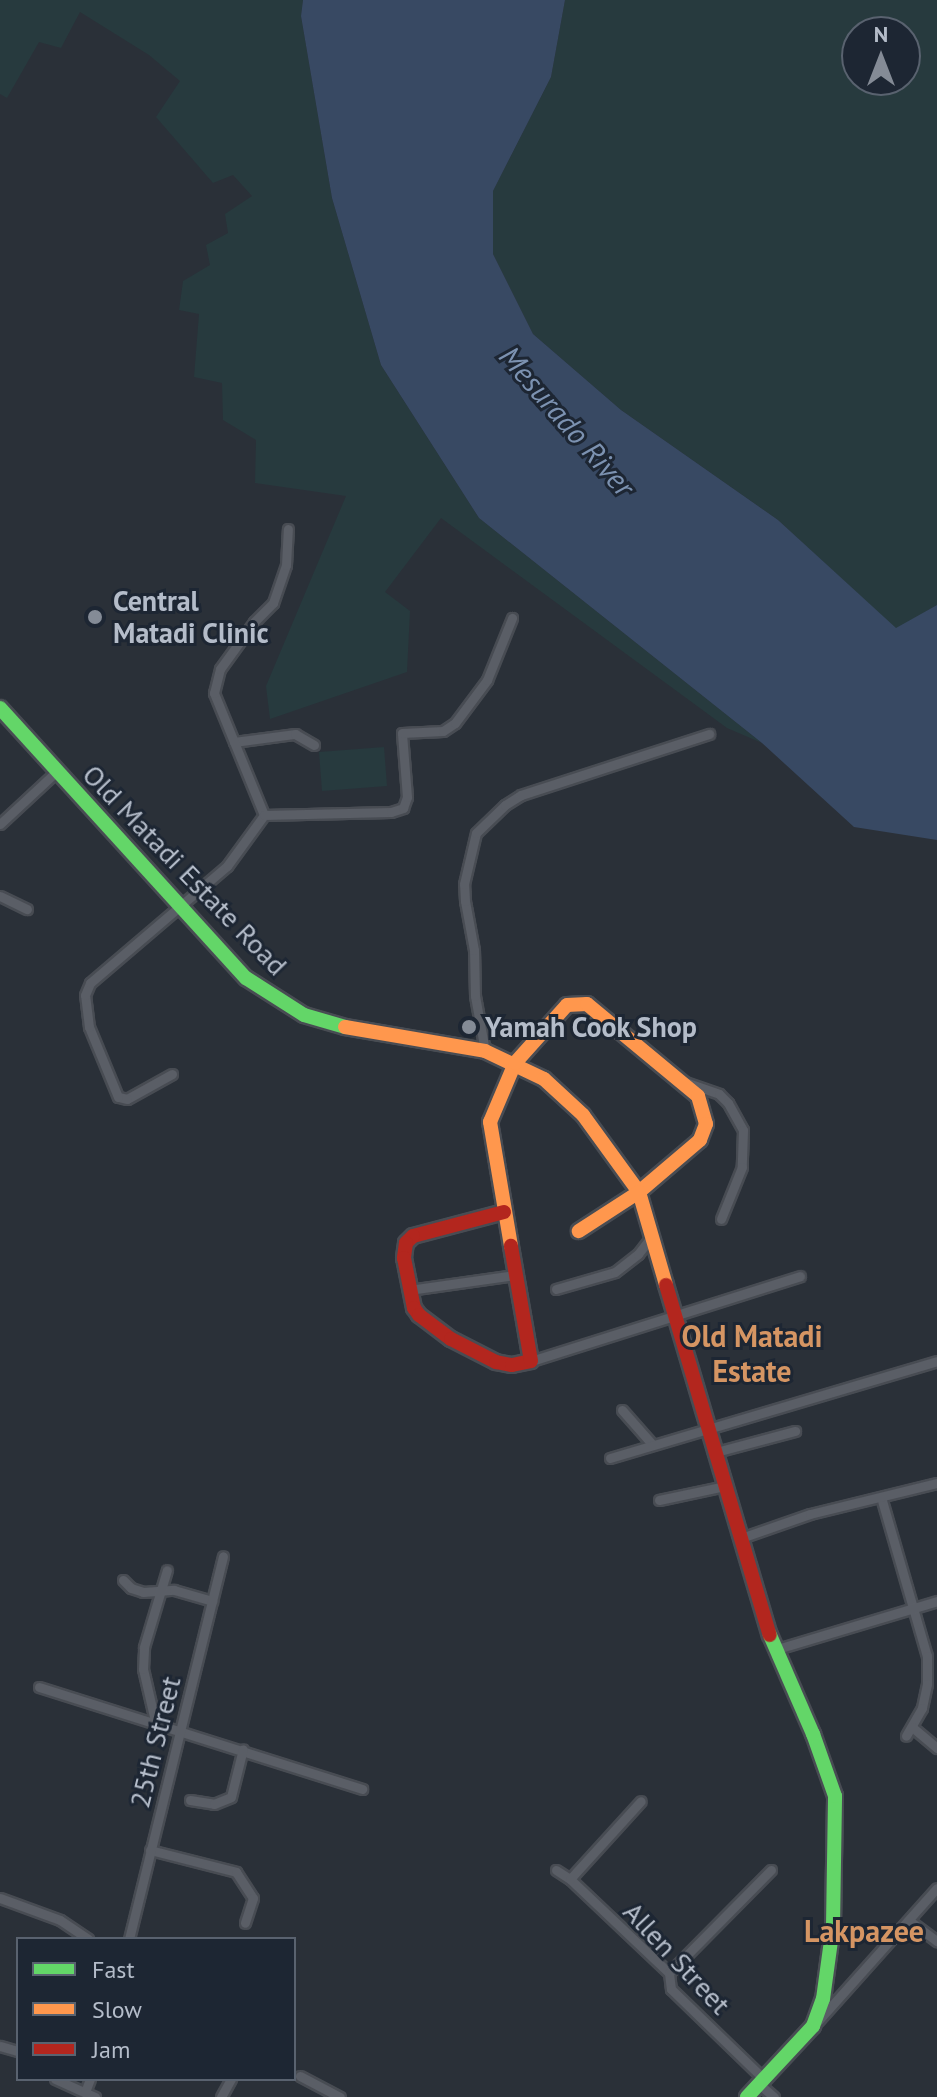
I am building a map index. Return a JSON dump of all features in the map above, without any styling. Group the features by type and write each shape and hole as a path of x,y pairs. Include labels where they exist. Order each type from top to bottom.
{"street":[{"path":"264,815 216,700 217,677 254,622 273,603 286,565 288,529"},
{"path":"264,815 391,812 403,808 407,797 402,733 443,731 455,723 487,680 512,618"},
{"name":"Old Matadi Estate Road","path":"0,708 246,978 304,1015 335,1025 485,1051 515,1063 544,1079 583,1115 639,1192 774,1650 813,1734 835,1796 829,1971 813,2026"},
{"path":"234,742 295,734 314,745"},
{"path":"485,1051 475,996 474,950 464,884 476,833 521,795 709,734"},
{"path":"0,824 56,772"},
{"path":"172,1074 127,1099 118,1097 89,1027 85,995 90,983 236,856 264,815"},
{"path":"0,896 27,909"},
{"path":"531,1361 490,1122 515,1063 562,1009 580,1002 587,1004 679,1080 704,1107 700,1140 639,1192 579,1231"},
{"path":"679,1080 719,1094 728,1103 743,1130 742,1167 721,1219"},
{"path":"504,1212 413,1236 404,1249 409,1290 419,1315 451,1339 503,1365 531,1361 675,1312 800,1276"},
{"path":"556,1289 615,1272 638,1254 652,1236"},
{"path":"409,1290 515,1275"},
{"path":"610,1458 937,1361"},
{"path":"622,1410 652,1444"},
{"path":"716,1452 795,1431"},
{"path":"741,1538 810,1514 937,1483"},
{"path":"659,1500 725,1486"},
{"path":"881,1497 928,1671 922,1708 906,1736"},
{"name":"25th Street","path":"129,1937 223,1556"},
{"path":"155,1721 143,1669 144,1647 167,1570"},
{"path":"123,1580 131,1588 174,1590 212,1601"},
{"path":"774,1650 937,1601"},
{"path":"39,1687 155,1721 362,1789"},
{"path":"912,1727 937,1748"},
{"path":"190,1800 214,1804 231,1797 243,1749"},
{"path":"570,1879 641,1801"},
{"path":"150,1850 236,1872 253,1898 245,1923"},
{"name":"Allen Street","path":"556,1870 570,1879 669,1973 671,1989 774,2097"},
{"path":"669,1973 771,1870"},
{"path":"747,2097 937,1888"},
{"path":"0,1898 60,1920 85,1937"},
{"path":"910,1921 937,1941"},
{"path":"300,2076 340,2097"},
{"path":"70,2092 90,2095"}],"green space":[{"path":"0,0 303,0 301,16 332,198 381,365 479,518 762,743 727,728 441,518 385,592 410,611 407,672 270,719 266,686 346,496 255,483 256,440 223,420 222,383 194,377 199,314 179,310 183,281 210,265 206,245 228,233 225,214 252,196 233,175 213,183 156,117 180,81 149,55 80,12 61,48 39,42 7,98 0,94"},
{"path":"565,0 937,0 937,605 896,629 778,520 621,410 533,334 493,254 493,191 551,77"},
{"path":"384,747 387,786 322,791 319,752"}],"water":[{"name":"Mesurado River","path":"303,0 565,0 551,77 493,191 493,254 533,334 621,410 778,520 896,628 937,605 937,840 854,827 762,743 479,518 381,365 332,198 301,16"}],"traffic: fast":[{"path":"0,708 246,978 304,1015 345,1027"},
{"path":"747,2097 813,2026 823,1999 833,1926 835,1796 813,1734 770,1635"}],"traffic: slow":[{"path":"511,1246 490,1122 515,1063 567,1005 587,1004 698,1096 706,1124 700,1140 639,1192 579,1231"},
{"path":"345,1027 485,1051 544,1079 583,1115 639,1192 666,1285"}],"traffic: jam":[{"path":"504,1212 413,1236 406,1243 404,1258 414,1308 419,1315 451,1339 496,1362 512,1365 531,1361 511,1246"},
{"path":"666,1285 770,1635"}],"place":[{"name":"Central Matadi Clinic","path":"95,617"},
{"name":"Yamah Cook Shop","path":"469,1027"}],"district":[{"name":"Old Matadi Estate","path":"752,1353"},
{"name":"Lakpazee","path":"864,1931"}]}
